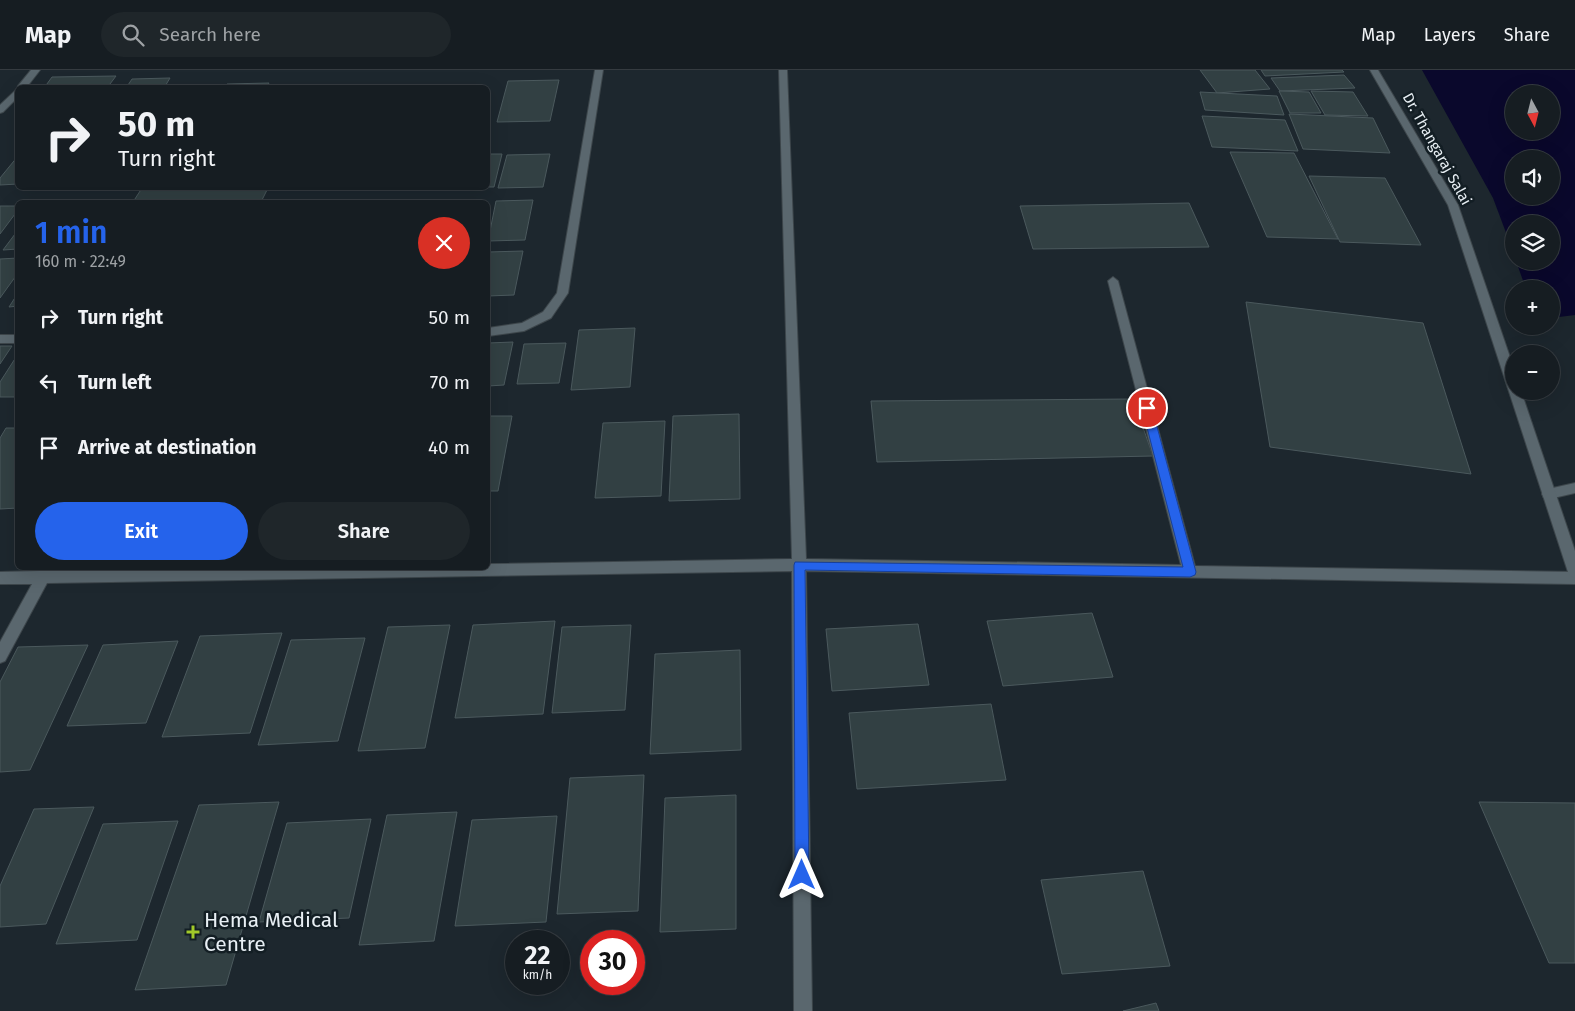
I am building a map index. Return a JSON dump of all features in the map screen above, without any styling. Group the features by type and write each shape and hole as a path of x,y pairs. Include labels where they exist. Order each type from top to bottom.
{"street":[{"path":"23,85 36,70"},
{"path":"490,332 524,327 547,315 562,292 599,70"},
{"path":"784,70 799,565 803,1011"},
{"name":"Dr. Thangaraj Salai","path":"1374,70 1453,205 1505,363"},
{"path":"0,110 15,94"},
{"path":"1113,281 1190,572"},
{"path":"0,339 15,339"},
{"name":"Dr. Thangaraj Salai","path":"1517,400 1575,572"},
{"path":"1549,494 1575,488"},
{"path":"490,568 799,565 1575,578"},
{"path":"0,578 46,572 261,570"},
{"path":"0,656 46,572"}],"shaded area":[{"path":"1422,70 1575,70 1575,315 1560,317 1560,280 1523,280 1519,270 1560,270 1560,215 1505,215 1505,230 1493,198"}],"building":[{"path":"1200,70 1255,70 1270,89 1217,93"},
{"path":"1261,70 1342,70 1344,72 1265,76"},
{"path":"1344,75 1355,88 1280,91 1271,78"},
{"path":"116,76 109,85 46,85 52,77"},
{"path":"170,78 166,85 128,85 132,79"},
{"path":"559,80 550,121 497,122 508,81"},
{"path":"269,83 268,85 227,84"},
{"path":"1279,91 1309,92 1321,113 1290,113"},
{"path":"1311,91 1353,92 1368,116 1325,115"},
{"path":"1200,92 1277,96 1284,115 1205,110"},
{"path":"1289,114 1373,118 1390,153 1303,149"},
{"path":"1202,116 1285,120 1298,151 1212,147"},
{"path":"1230,152 1294,153 1338,239 1267,237"},
{"path":"490,154 502,154 494,187 490,187"},
{"path":"550,154 543,187 498,188 507,155"},
{"path":"15,160 15,184 0,185 0,178"},
{"path":"1309,176 1385,178 1421,245 1340,242"},
{"path":"141,190 267,190 262,200 134,200"},
{"path":"533,200 525,240 490,241 496,201"},
{"path":"1189,203 1209,247 1033,249 1020,206"},
{"path":"0,206 15,206 15,214 0,234"},
{"path":"15,234 15,249 3,250"},
{"path":"523,251 514,295 490,296 490,252"},
{"path":"15,258 15,277 0,298 0,259"},
{"path":"15,298 15,306 9,307"},
{"path":"1246,302 1423,323 1471,474 1270,447"},
{"path":"635,328 630,387 571,390 579,330"},
{"path":"513,342 504,385 490,386 490,343"},
{"path":"566,343 559,383 517,384 524,344"},
{"path":"0,346 12,346 0,364"},
{"path":"15,359 15,397 0,397 0,382"},
{"path":"1133,399 1153,456 877,462 871,401"},
{"path":"739,414 740,499 669,501 673,416"},
{"path":"490,416 512,416 498,491 490,491"},
{"path":"665,421 661,496 595,498 603,423"},
{"path":"6,428 15,428 15,508 0,509 0,438"},
{"path":"1092,613 1113,677 1003,686 987,621"},
{"path":"555,621 543,714 455,718 473,625"},
{"path":"918,624 929,685 832,691 826,629"},
{"path":"450,625 425,748 358,751 388,627"},
{"path":"631,625 625,710 552,713 562,627"},
{"path":"282,633 250,733 162,737 200,636"},
{"path":"365,638 338,741 258,745 291,640"},
{"path":"178,641 146,723 67,726 103,645"},
{"path":"88,645 30,770 0,772 0,682 18,647"},
{"path":"740,650 741,750 650,754 655,654"},
{"path":"991,704 1006,780 857,789 849,713"},
{"path":"644,775 638,911 557,914 570,778"},
{"path":"736,795 736,929 660,932 665,798"},
{"path":"279,802 226,985 135,990 199,805"},
{"path":"1479,802 1575,803 1575,963 1549,963"},
{"path":"94,807 46,924 0,927 0,886 34,809"},
{"path":"457,812 434,941 359,945 387,815"},
{"path":"557,816 546,922 455,926 472,820"},
{"path":"371,819 349,918 259,922 287,823"},
{"path":"178,821 137,940 56,944 103,824"},
{"path":"1143,871 1170,966 1062,974 1041,880"},
{"path":"1156,1003 1159,1011 1123,1011"}],"place":[{"name":"Hema Medical Centre","path":"193,932"}],"route":[{"path":"802,875 799,565 1190,572 1147,408"}]}
